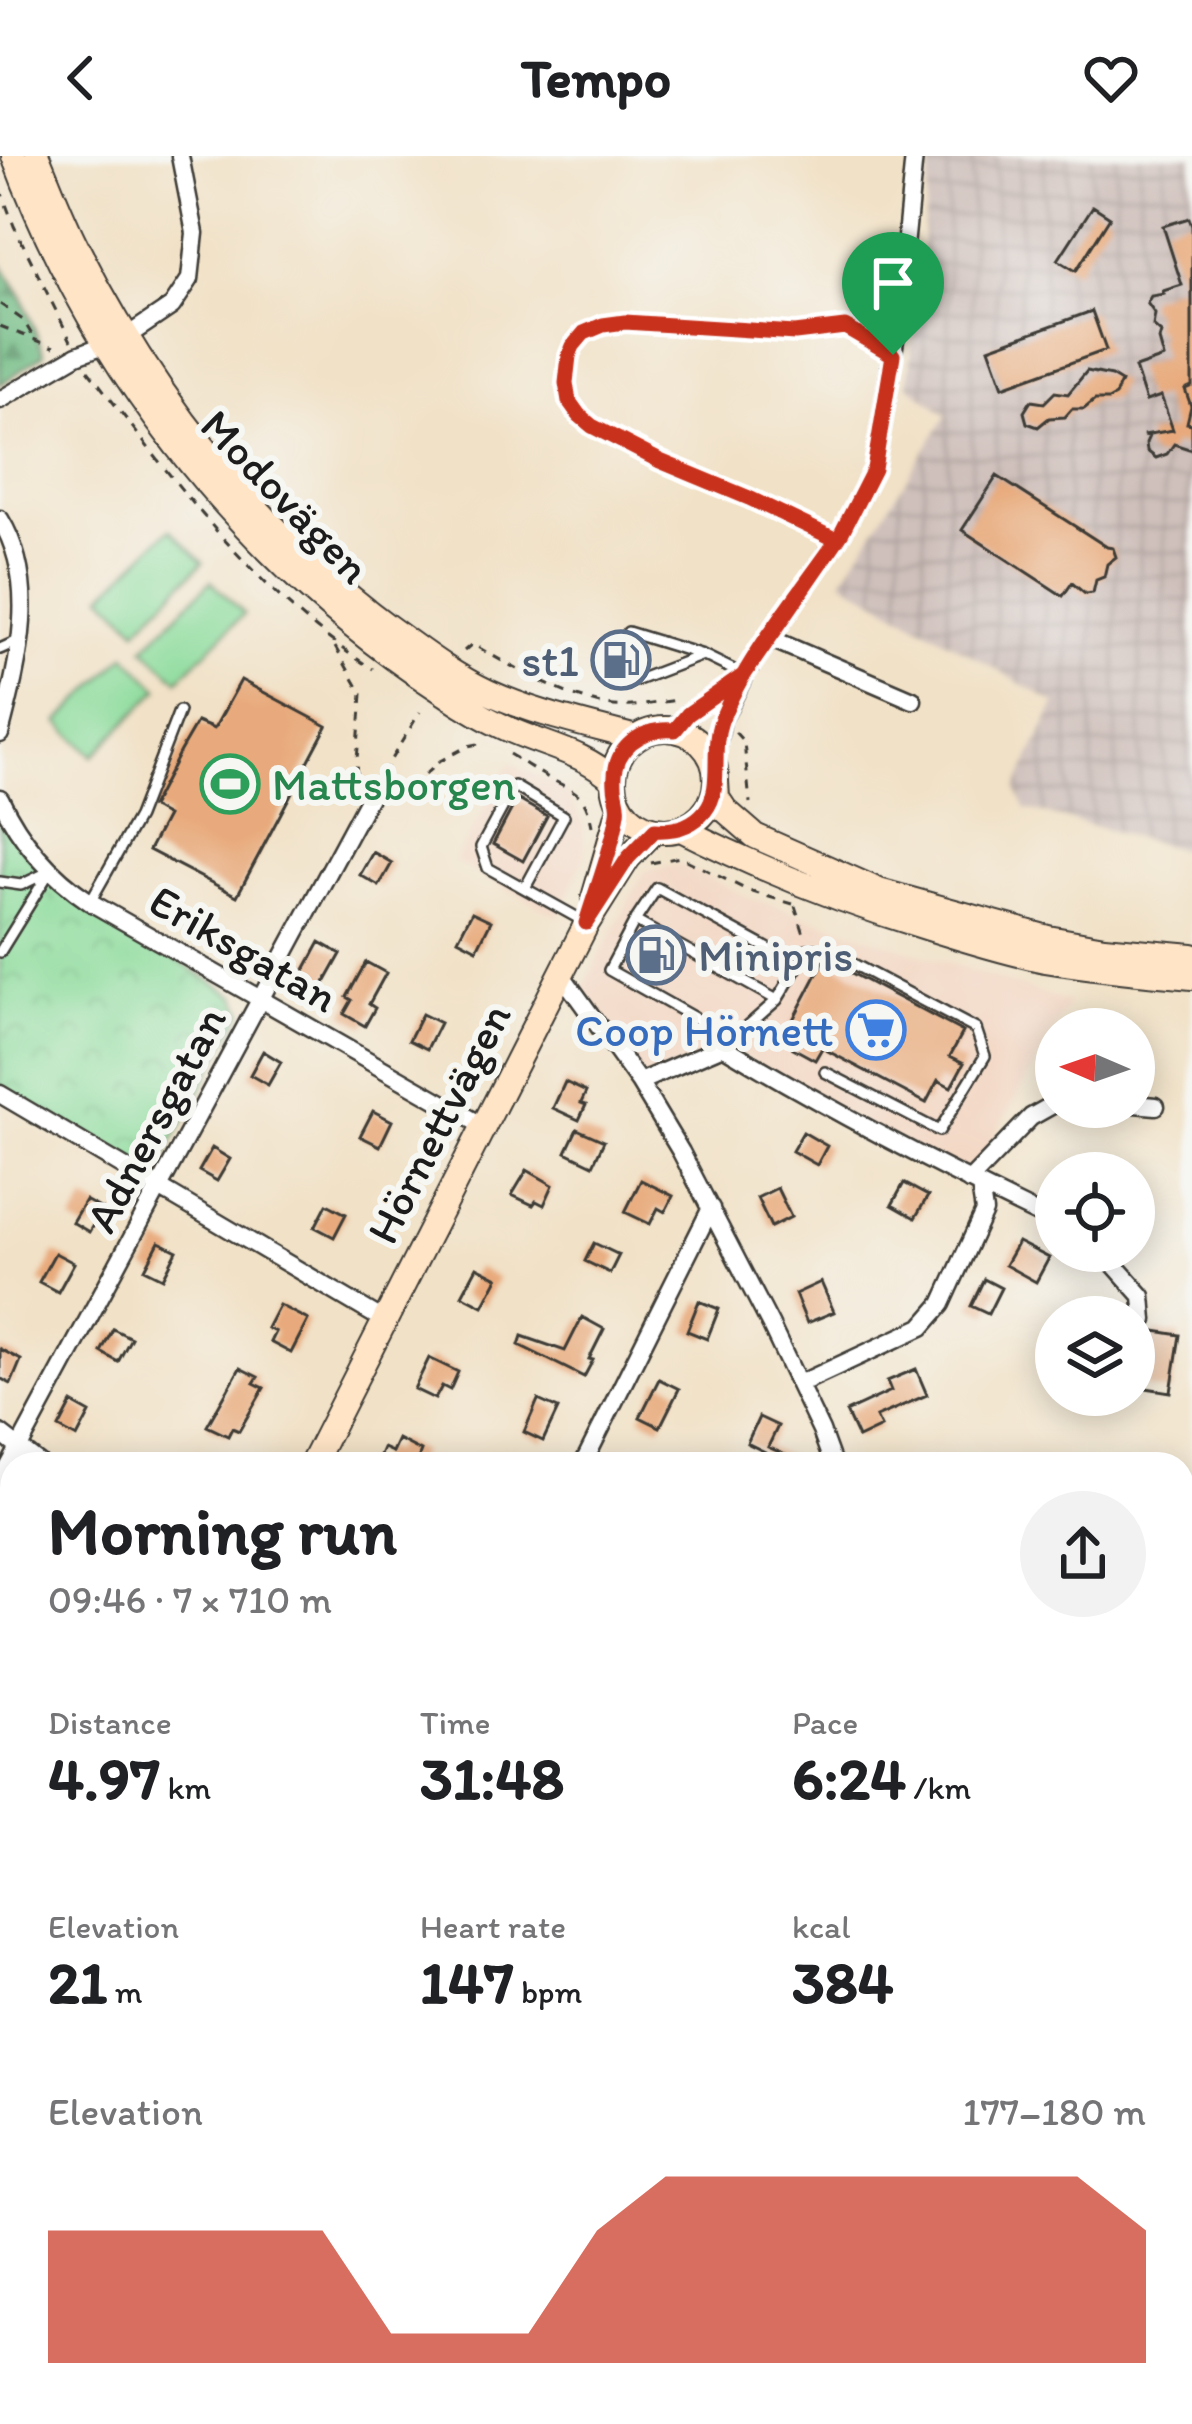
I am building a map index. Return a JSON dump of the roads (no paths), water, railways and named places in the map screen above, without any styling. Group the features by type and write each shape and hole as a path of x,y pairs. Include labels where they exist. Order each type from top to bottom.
{"main road":[{"name":"Modovägen","path":"14,156 58,256 116,342 264,517 315,567 429,657 485,691 544,715 636,738"},
{"name":"Modovägen","path":"37,156 152,415 249,530 356,628 416,673 474,711 597,764 614,779"},
{"path":"586,923 620,808 616,764 624,749 648,731 675,730 692,736 705,748 724,810 754,836 879,891 1048,938 1192,956"},
{"path":"668,829 695,821 706,810 715,772"},
{"path":"620,808 632,820 668,829 869,910 969,941 1063,962 1192,977"},
{"name":"Hörnettvägen","path":"318,1452 586,923 628,858 668,829"}],"street":[{"path":"0,400 77,355 116,342 172,306 190,279 195,233 180,156"},
{"path":"715,772 722,719 744,675 837,540 874,469 893,355 914,156"},
{"path":"0,519 14,541 24,585 20,640 0,734"},
{"path":"770,638 913,700"},
{"path":"675,730 688,714 744,675"},
{"name":"Adnersgatan","path":"17,1452 374,788"},
{"name":"Eriksgatan","path":"0,798 62,883 483,1126"},
{"path":"561,974 639,1082 711,1208 829,1452"},
{"path":"639,1082 728,1042 772,1075 1035,1213"},
{"path":"0,1094 385,1321"},
{"path":"974,1184 1035,1115"},
{"path":"799,1384 922,1327 942,1304 984,1211 974,1184"},
{"path":"589,1452 711,1208"},
{"path":"1121,1272 1142,1296"},
{"path":"0,1433 23,1452"}],"lane":[{"path":"837,540 592,426 569,401 569,356 584,333 625,322 795,333 845,327 893,355"},
{"path":"703,655 634,681 612,673 628,632 703,655 744,675"},
{"path":"0,649 20,640"},
{"path":"90,902 138,817 179,711"},
{"path":"525,888 564,816 514,786 481,847 488,868 586,923"},
{"path":"0,881 21,885 50,871"},
{"path":"0,952 50,871"},
{"path":"798,965 657,888 609,970 728,1042 777,1000 808,949 825,949 976,1029 985,1056 938,1131 825,1072"},
{"path":"635,921 777,1000"}],"place":[{"name":"st1","path":"621,660"},
{"name":"Mattsborgen","path":"230,784"},
{"name":"Minipris","path":"656,955"},
{"name":"Coop Hörnett","path":"876,1030"}]}
